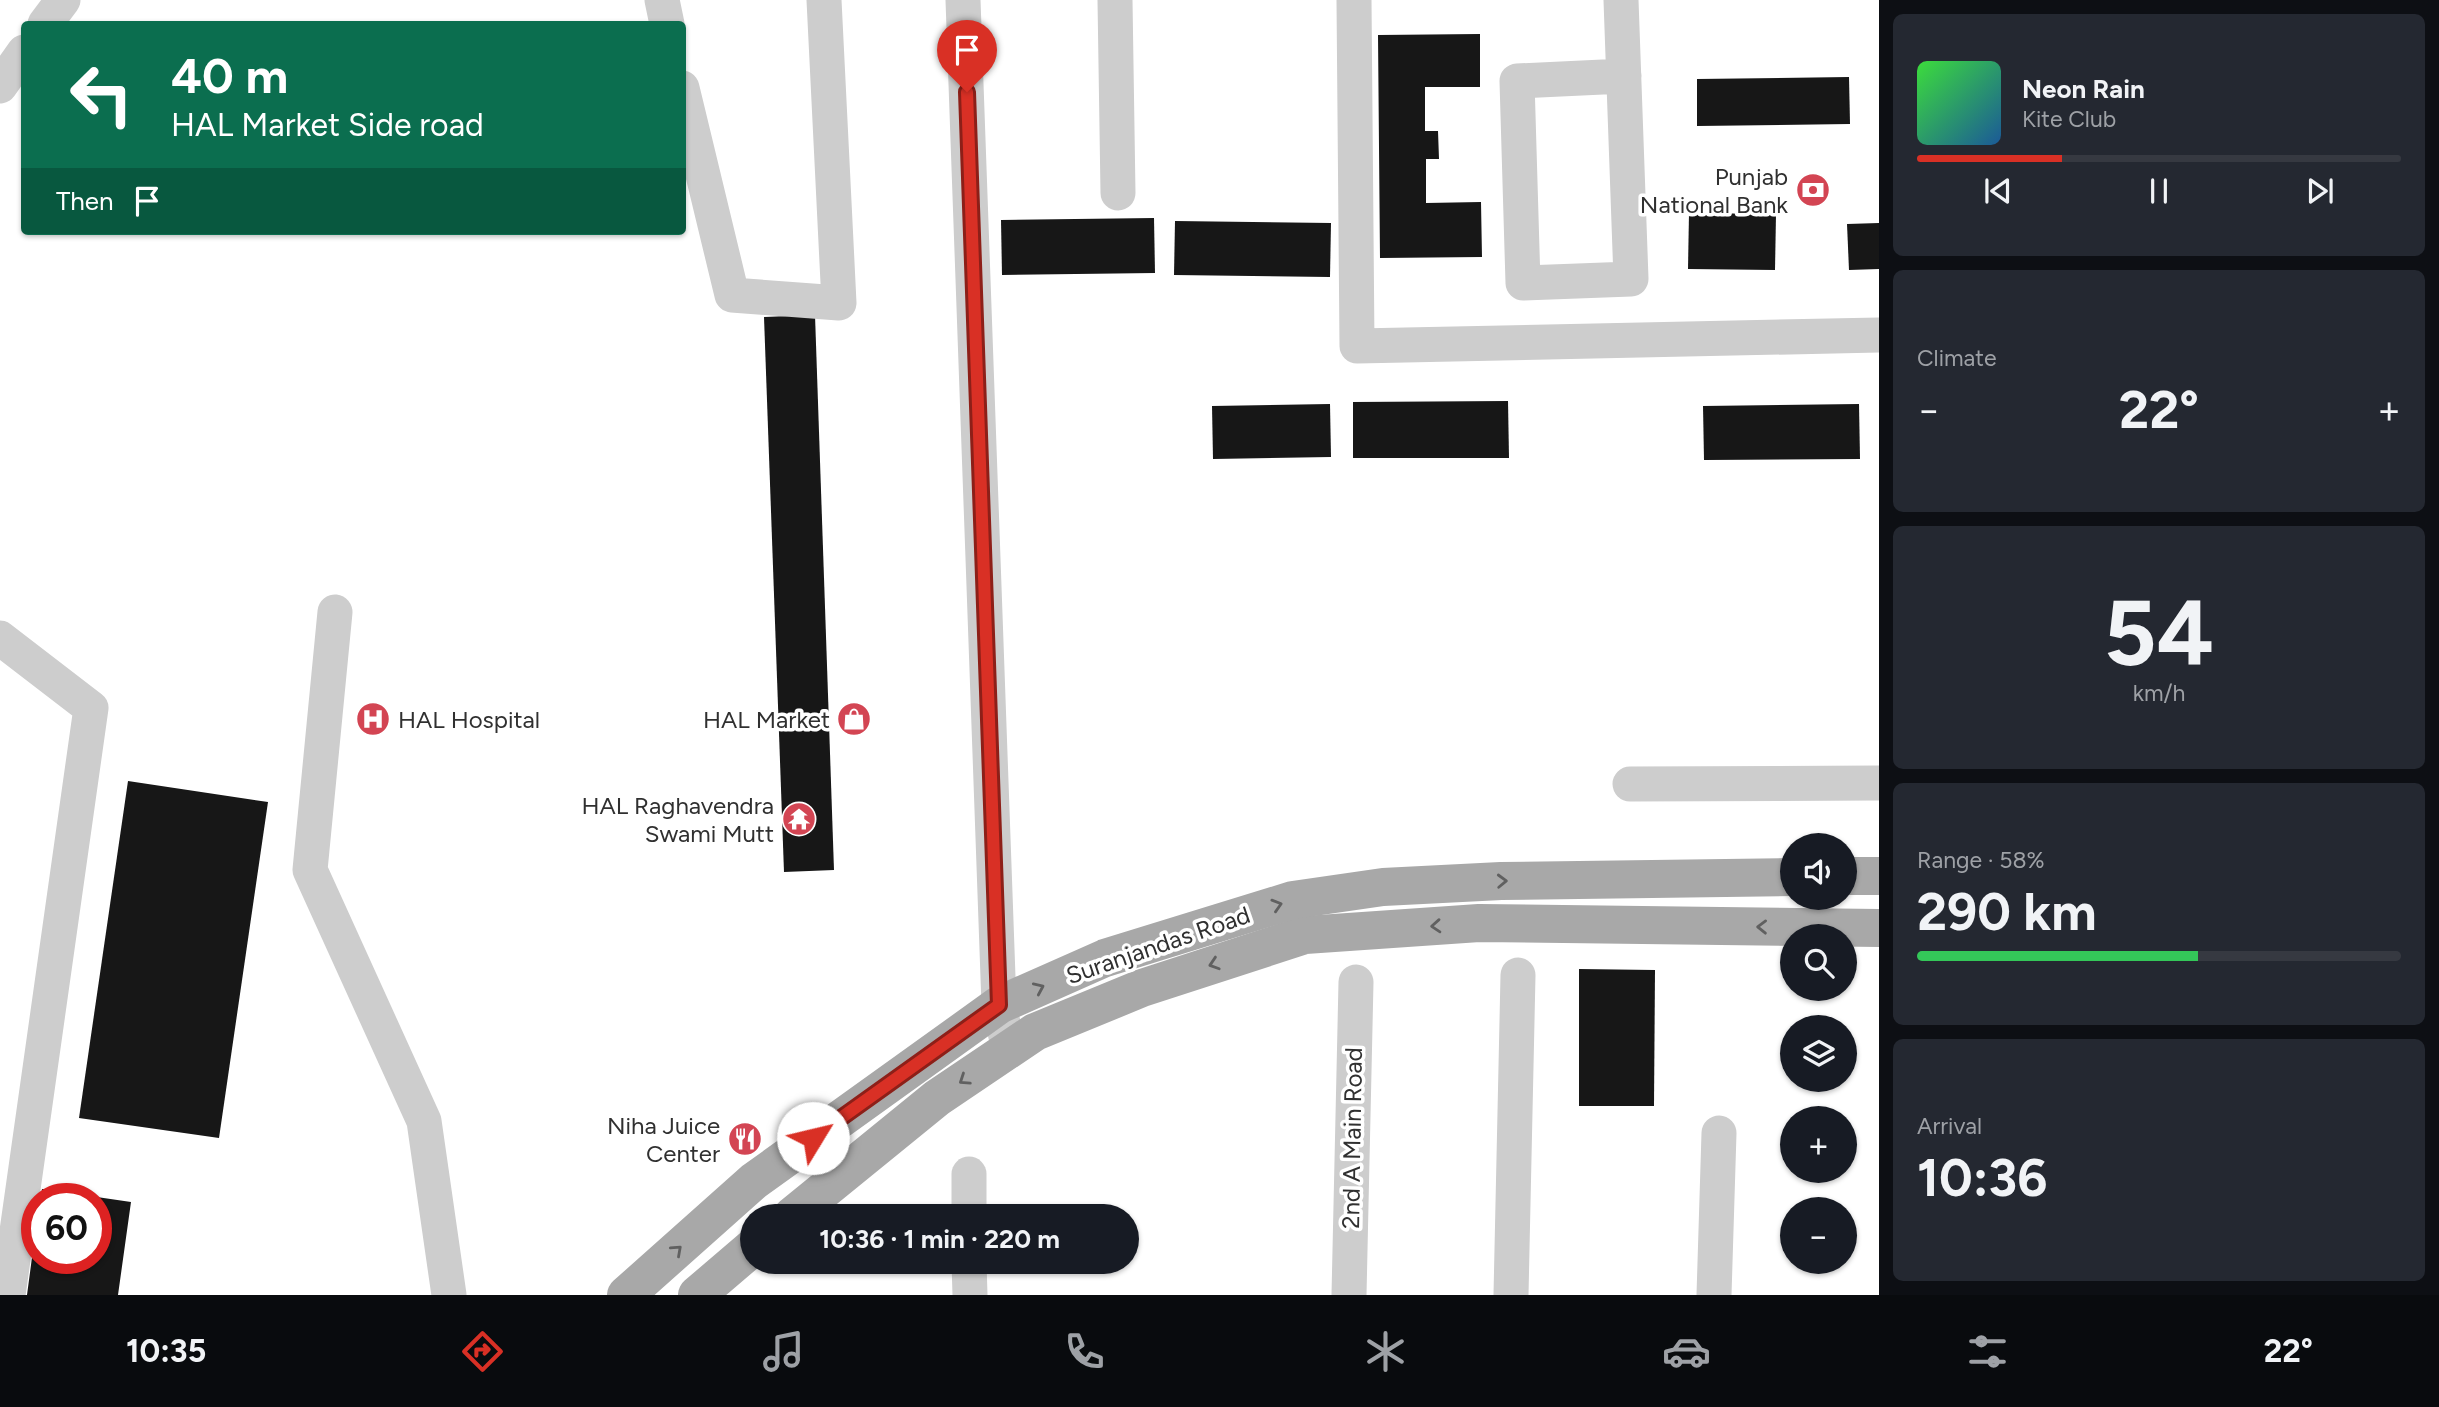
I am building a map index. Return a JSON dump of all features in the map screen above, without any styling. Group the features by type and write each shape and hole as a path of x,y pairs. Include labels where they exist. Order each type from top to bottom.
{"main road":[{"path":"1857,876 1879,876"},
{"name":"Suranjandas Road","path":"626,1295 754,1181 999,1005 1105,958 1293,900 1383,887 1501,881 1780,877"},
{"name":"Suranjandas Road","path":"807,1204 937,1098 1035,1032 1142,988 1305,935 1479,923 1879,928"},
{"path":"697,1295 740,1258"}],"street":[{"path":"47,21 63,0"},
{"path":"662,0 666,21"},
{"path":"686,105 732,295 839,303 824,0"},
{"path":"963,0 999,1005 1009,1050"},
{"path":"1115,0 1118,193"},
{"path":"1354,0 1357,346 1879,335"},
{"path":"1621,0 1624,76 1631,279 1523,283 1517,81 1624,76"},
{"path":"0,86 21,56"},
{"path":"335,612 310,870 424,1121 449,1295"},
{"path":"0,638 91,708 8,1295"},
{"path":"1630,784 1879,783"},
{"path":"1511,1295 1518,975"},
{"name":"2nd A Main Road","path":"1349,1295 1356,982"},
{"path":"1714,1295 1719,1133"},
{"path":"969,1174 969,1204"},
{"path":"970,1274 970,1295"}],"building":[{"path":"1480,34 1480,87 1425,87 1425,131 1438,131 1439,159 1426,159 1426,203 1481,202 1482,257 1380,258 1378,35"},
{"path":"1849,77 1850,124 1697,126 1697,79"},
{"path":"1689,213 1776,214 1775,270 1688,269"},
{"path":"1154,218 1155,273 1002,275 1001,220"},
{"path":"1175,221 1331,223 1330,277 1174,275"},
{"path":"1879,223 1879,269 1849,270 1847,224"},
{"path":"815,315 834,870 784,872 764,317"},
{"path":"1508,401 1509,458 1353,458 1353,402"},
{"path":"1330,404 1331,457 1213,459 1212,406"},
{"path":"1859,404 1860,459 1704,460 1703,406"},
{"path":"128,781 268,802 219,1138 79,1118"},
{"path":"1579,969 1655,970 1654,1106 1579,1106"},
{"path":"112,1199 131,1202 118,1295 27,1295 30,1274 112,1274"}],"place":[{"name":"Punjab National Bank","path":"1813,190"},
{"name":"HAL Hospital","path":"373,719"},
{"name":"HAL Market","path":"854,719"},
{"name":"HAL Raghavendra Swami Mutt","path":"799,819"},
{"name":"Niha Juice Center","path":"745,1139"}],"route":[{"path":"813,1138 999,1005 967,92"}]}
